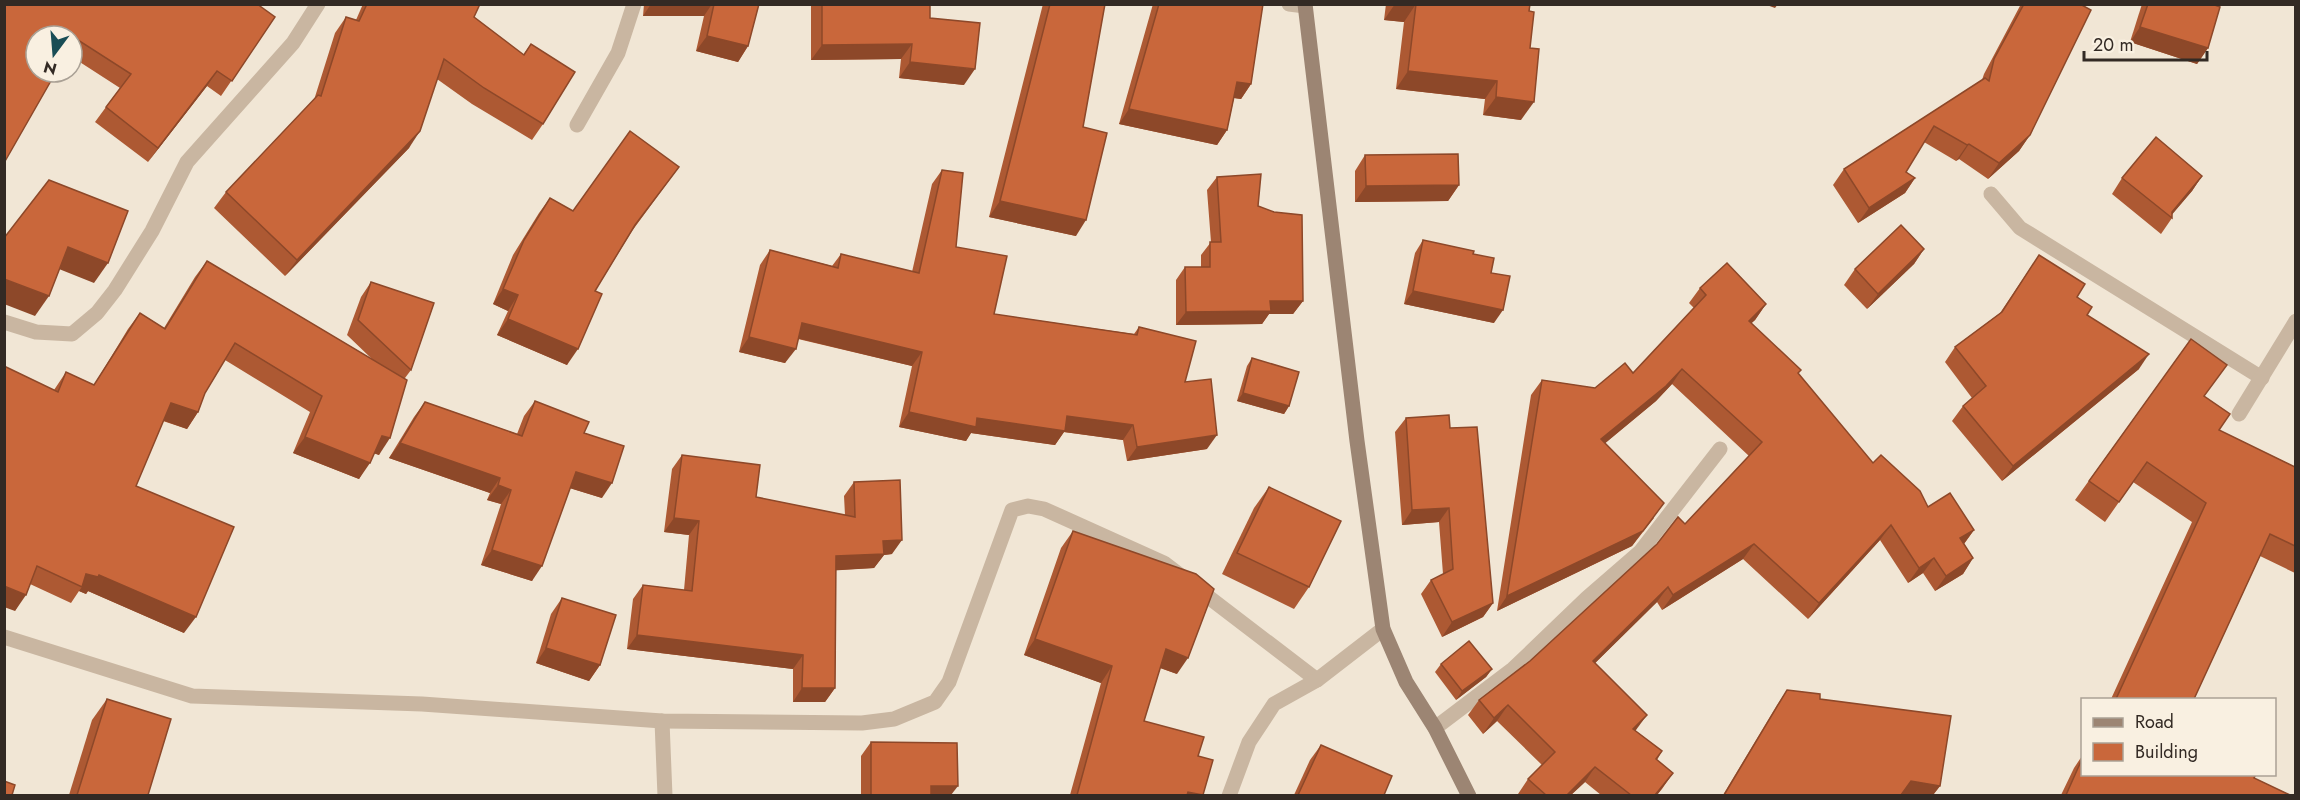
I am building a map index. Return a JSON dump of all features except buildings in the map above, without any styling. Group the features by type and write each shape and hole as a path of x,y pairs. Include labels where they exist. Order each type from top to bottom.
{"street":[{"path":"4,322 36,332 72,334 97,313 152,231 187,162 293,43 318,4"},
{"path":"577,125 618,53 634,4"},
{"path":"1289,4 1305,5 1357,441 1383,629 1406,682 1435,728 1468,795"},
{"path":"1991,195 2020,228 2262,378"},
{"path":"2239,414 2295,321"},
{"path":"1435,728 1513,669 1587,598 1640,552 1720,449"},
{"path":"4,636 192,696 422,704 662,721 862,723 894,719 935,702 949,682 1012,510 1028,506 1044,509 1164,563 1317,680"},
{"path":"1229,795 1249,742 1274,704 1317,680 1383,629"},
{"path":"662,721 665,795"}]}
